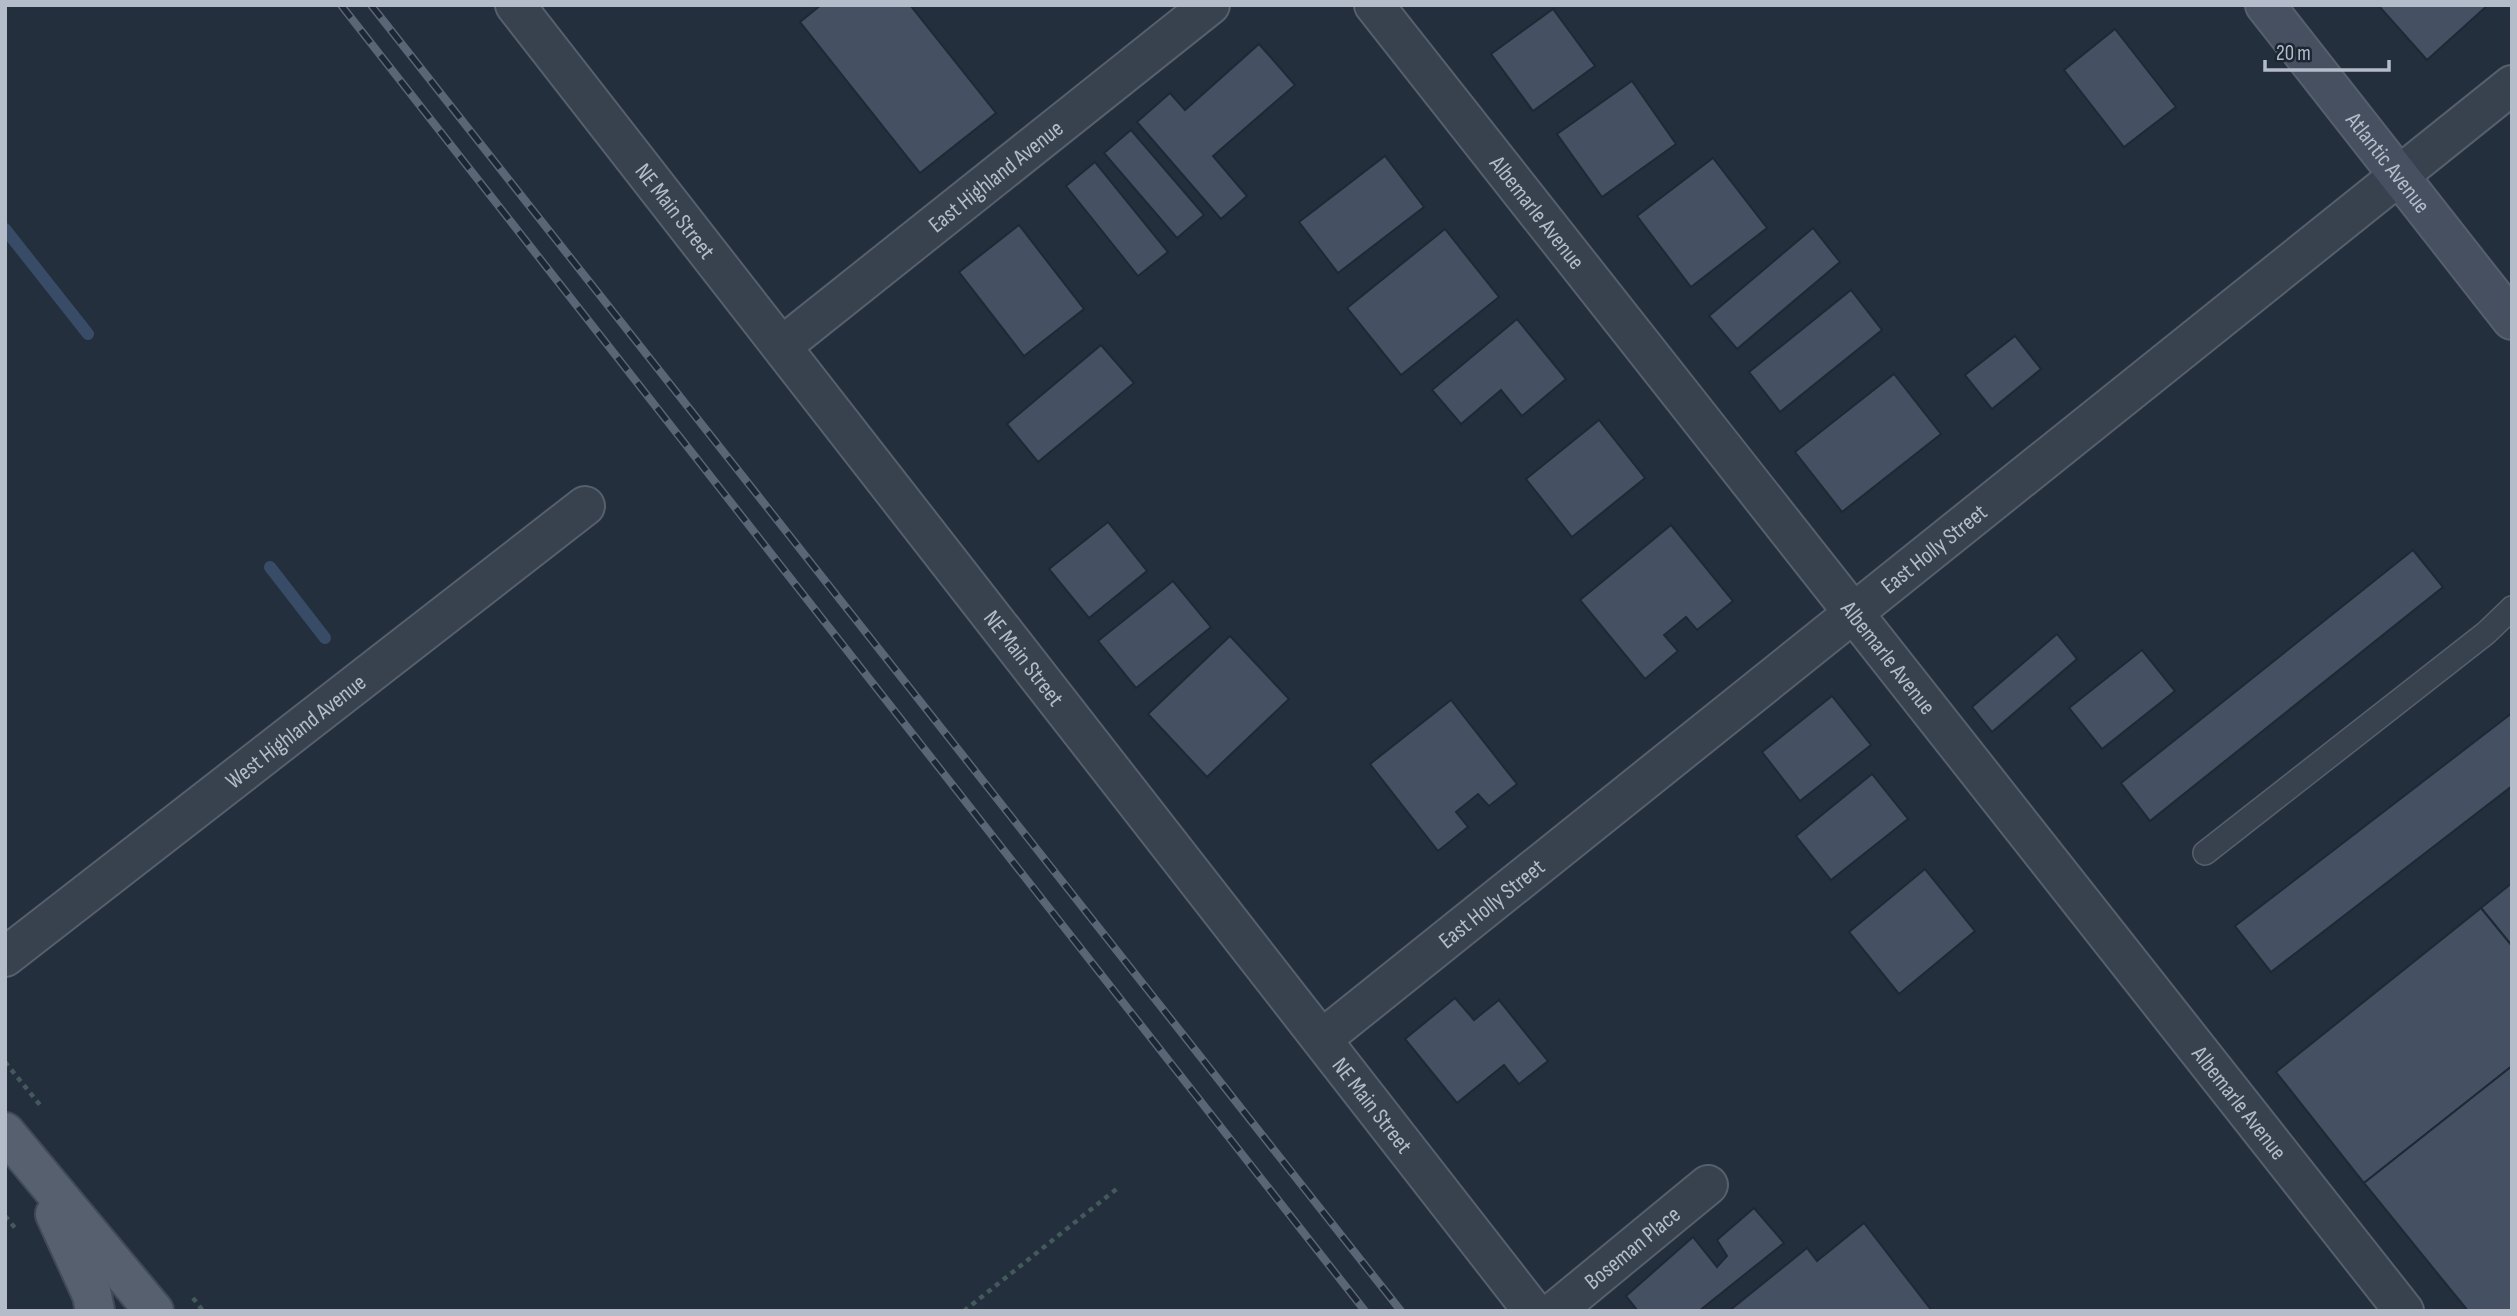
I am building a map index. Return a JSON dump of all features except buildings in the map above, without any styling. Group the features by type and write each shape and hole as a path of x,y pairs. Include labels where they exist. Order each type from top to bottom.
{"main road":[{"name":"Atlantic Avenue","path":"2265,5 2512,320"},
{"path":"5,1132 154,1311"},
{"path":"33,1168 92,1295 94,1311"}],"street":[{"name":"NE Main Street","path":"515,5 1534,1311"},
{"name":"East Highland Avenue","path":"782,346 1210,5"},
{"name":"Albemarle Avenue","path":"1374,5 2404,1311"},
{"name":"East Holly Street","path":"1322,1039 2512,85"},
{"name":"West Highland Avenue","path":"5,957 584,506"},
{"name":"Boseman Place","path":"1555,1311 1708,1185"}],"lane":[{"path":"2205,853 2486,633 2512,608"}],"path":[{"path":"964,1311 1119,1187"}],"waterway":[{"path":"5,229 88,334"},
{"path":"270,567 325,638"}],"railway":[{"path":"341,5 1365,1311"},
{"path":"371,5 1401,1311"}]}
